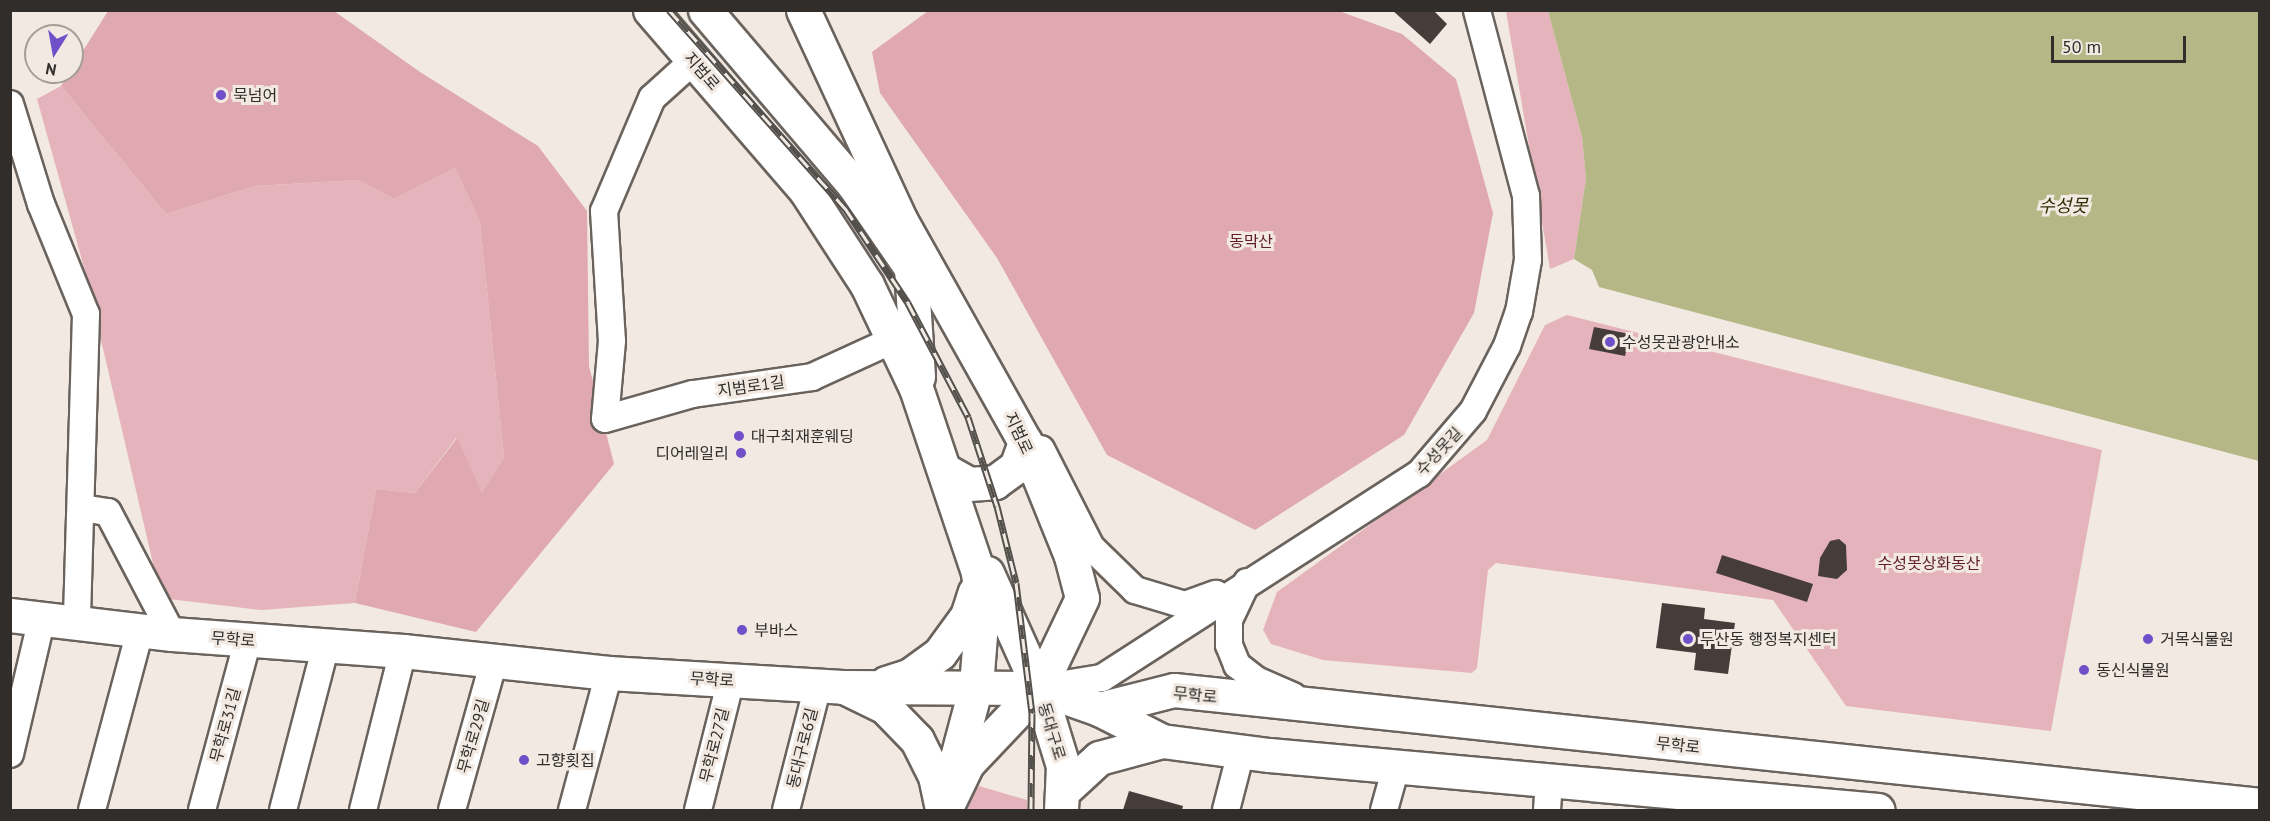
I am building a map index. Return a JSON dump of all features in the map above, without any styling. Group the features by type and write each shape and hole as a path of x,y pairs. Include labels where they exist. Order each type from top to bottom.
{"main road":[{"name":"지범로","path":"650,10 806,191 867,285 920,399 978,572 982,610 976,686 944,810"},
{"path":"705,10 853,184 911,268 920,399"},
{"name":"지범로","path":"802,10 900,221 994,382 1025,442 1071,556 1082,598 1039,688"},
{"path":"946,471 969,484 995,482 1016,467 1025,442"},
{"name":"지범로","path":"957,507 1039,688"},
{"path":"845,686 910,675 940,653 967,616 978,572"},
{"name":"무학로","path":"26,617 140,631 403,651 609,673 845,686 1039,688 1099,709 1162,741 1241,752 1396,767 1548,796 1878,810"},
{"path":"845,686 885,707 917,740 935,776 944,810"},
{"path":"944,810 967,764 1039,688"},
{"name":"동대구로","path":"1039,688 1063,766 1062,801"},
{"name":"무학로","path":"1099,709 1174,690 1322,708 2259,805"},
{"path":"1062,801 1099,758 1162,741"}],"street":[{"name":"수성못길","path":"1039,688 1102,678 1247,582 1419,474 1473,411 1507,346 1519,312 1528,260 1526,196 1515,140 1477,10"},
{"name":"지범로1길","path":"693,61 652,98 604,211 612,341 605,419 693,394 812,377 893,340"},
{"path":"10,104 41,204 86,314 77,623"},
{"path":"994,382 1049,460 1091,548 1135,590 1185,605 1247,582"},
{"path":"82,508 108,512 172,634"},
{"path":"1247,582 1229,620 1229,645 1237,665 1256,680 1322,708"},
{"name":"무학로","path":"10,754 26,617"},
{"path":"92,810 140,631"},
{"name":"무학로31길","path":"202,810 249,640"},
{"path":"283,810 326,645"},
{"path":"363,810 403,651"},
{"name":"무학로29길","path":"452,810 494,661"},
{"path":"572,810 609,673"},
{"name":"무학로27길","path":"699,810 730,680"},
{"name":"동대구로6길","path":"786,810 845,686"},
{"path":"1226,810 1241,752"},
{"path":"1384,810 1396,767"}],"green space":[{"path":"108,11 334,11 420,72 538,146 587,211 589,366 614,464 476,632 355,603 376,489 415,493 457,438 482,492 504,457 480,222 455,168 394,199 358,180 255,186 166,214 61,86 62,84 84,84 84,49"},
{"name":"동막산","path":"928,11 1339,11 1402,34 1456,79 1493,213 1474,313 1404,435 1255,530 1107,455 997,258 880,93 872,52"},
{"path":"1506,11 1548,11 1582,137 1586,178 1574,259 1550,269"},
{"path":"61,86 166,214 255,186 358,180 394,199 455,168 480,222 504,457 482,492 456,438 415,493 376,489 355,603 261,610 161,598 85,271 37,99"},
{"name":"수성못상화동산","path":"1567,315 2102,450 2051,731 1846,706 1773,600 1496,563 1488,570 1477,668 1472,673 1323,660 1271,644 1263,630 1277,592 1487,440 1545,325"},
{"path":"979,786 1027,800 1028,810 963,810 966,801"}],"water":[{"name":"수성못","path":"1548,11 2259,11 2259,461 1599,287 1592,270 1574,259 1586,178 1582,137"}],"building":[{"path":"1392,10 1433,10 1447,24 1430,44"},
{"name":"수성못관광안내소","path":"1594,327 1630,334 1625,356 1589,349"},
{"path":"1839,539 1846,545 1847,570 1837,579 1818,576 1820,558 1830,541"},
{"path":"1722,555 1813,584 1807,602 1716,573"},
{"path":"1662,603 1705,608 1704,619 1735,623 1728,674 1694,670 1696,653 1656,648"},
{"path":"1129,791 1183,806 1182,810 1123,810"}],"railway":[{"path":"669,10 845,208 908,303 968,417 997,506 1016,583 1032,713 1031,810"}],"place":[{"name":"묵넘어","path":"221,95"},
{"name":"수성못관광안내소","path":"1610,342"},
{"name":"대구최재훈웨딩","path":"739,436"},
{"name":"디어레일리","path":"741,453"},
{"name":"부바스","path":"742,630"},
{"name":"두산동 행정복지센터","path":"1688,639"},
{"name":"거목식물원","path":"2148,639"},
{"name":"동신식물원","path":"2084,670"},
{"name":"고향횟집","path":"524,760"}]}
